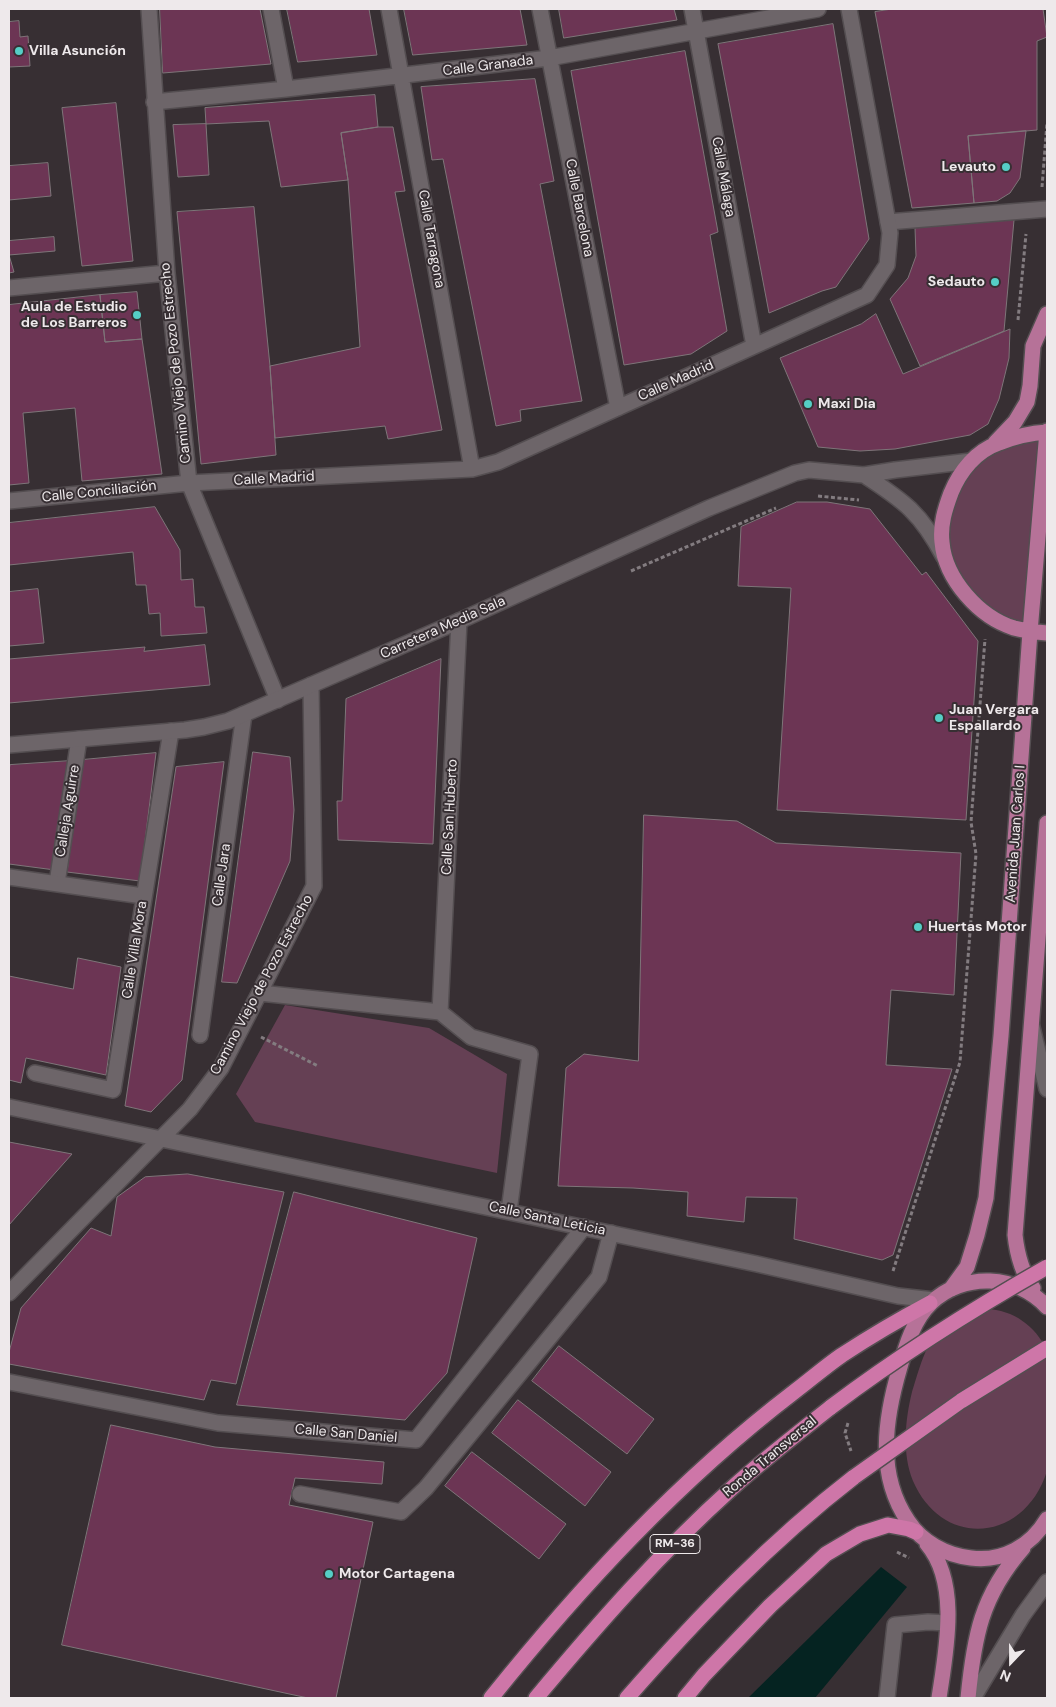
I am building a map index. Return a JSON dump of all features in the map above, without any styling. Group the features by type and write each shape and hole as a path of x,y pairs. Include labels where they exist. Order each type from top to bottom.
{"highway":[{"name":"Ronda Transversal","path":"536,1698 615,1606 686,1532 730,1489 777,1448 923,1342 1047,1266"},
{"path":"491,1698 541,1637 620,1548 706,1464 755,1422 841,1356 887,1326 932,1302"},
{"path":"627,1698 736,1581 822,1502 961,1401 1047,1348"},
{"path":"685,1698 704,1675 770,1606 826,1554 860,1534 888,1525 909,1529 919,1535"}],"main road":[{"path":"1047,314 1033,346 1027,402 1008,431 971,461 954,485 944,515 942,541 947,563 960,585 978,608 1012,627 1030,632 1047,633"},
{"path":"984,451 1005,441 1033,433 1047,432"},
{"name":"Avenida Juan Carlos I","path":"950,1289 967,1267 986,1198 1001,1036 1030,632 1047,432"},
{"path":"1045,1304 1030,1284 1022,1266 1016,1249 1015,1235 1047,823"},
{"path":"939,1698 947,1623 946,1583 940,1565 932,1550 903,1514 892,1491 887,1465 886,1440 891,1397 901,1361 914,1329 932,1302 950,1289 979,1281 1002,1282 1023,1289 1045,1304"},
{"path":"968,1698 976,1637 985,1607 998,1581 1047,1519"},
{"path":"919,1535 947,1552 974,1558 1002,1556 1018,1549 1029,1541"}],"street":[{"name":"Camino Viejo de Pozo Estrecho","path":"149,9 167,273 189,483 278,700"},
{"path":"271,9 286,90"},
{"name":"Calle Tarragona","path":"389,9 472,469"},
{"name":"Calle Barcelona","path":"540,9 618,408"},
{"name":"Calle Málaga","path":"692,9 754,346"},
{"name":"Calle Granada","path":"154,102 286,90 549,58 818,9"},
{"name":"Calle Madrid","path":"189,483 472,469 498,462 867,295 888,265 890,233 849,9"},
{"path":"888,222 1038,210"},
{"path":"9,288 167,273"},
{"name":"Carretera Media Sala","path":"9,745 171,731 215,725 278,700 709,508 795,473 809,470 864,475 971,461"},
{"name":"Carretera Media Sala","path":"864,475 890,491 915,513 935,541 947,563"},
{"name":"Calle Conciliación","path":"9,501 189,483"},
{"name":"Calle San Huberto","path":"440,1012 459,621"},
{"name":"Camino Viejo de Pozo Estrecho","path":"9,1292 190,1109 221,1068 314,886 311,685"},
{"name":"Calle Jara","path":"200,1035 244,714"},
{"name":"Calle Villa Mora","path":"35,1073 113,1090 171,731"},
{"name":"Calleja Aguirre","path":"57,883 80,739"},
{"path":"9,877 144,896"},
{"path":"260,993 440,1012 471,1037 530,1054 509,1211"},
{"path":"1032,1024 1047,1089"},
{"name":"Calle Santa Leticia","path":"9,1107 509,1211 932,1302"},
{"name":"Calle San Daniel","path":"9,1382 218,1423 416,1440 584,1227"},
{"path":"300,1494 401,1512 426,1488 599,1277 611,1233"},
{"path":"973,1698 1023,1615 1047,1582"},
{"path":"888,1698 895,1625 928,1622 947,1623"}],"path":[{"path":"1017,323 1038,210 1047,123"},
{"path":"886,1293 960,1062 976,854 971,822 985,639 979,632"},
{"path":"850,1414 845,1433 853,1459"},
{"path":"874,1529 880,1551 894,1551 911,1560"}],"shaded area":[{"path":"1047,432 1030,632 968,597 942,529 971,461"},
{"path":"285,1005 429,1028 507,1074 497,1173 255,1122 236,1094"},
{"path":"986,1309 1006,1312 1023,1321 1042,1341 1047,1350 1048,1463 1047,1471 1036,1495 1021,1512 1003,1524 983,1528 963,1527 944,1519 926,1503 913,1481 907,1460 906,1448 908,1414 912,1392 929,1346"},
{"path":"881,1567 907,1587 815,1698 748,1698"}],"building":[{"path":"160,9 260,9 271,64 163,73"},
{"path":"287,9 369,9 377,55 298,62"},
{"path":"404,9 520,9 527,45 413,55"},
{"path":"559,9 674,9 677,20 564,38"},
{"path":"892,9 1043,9 1047,37 1037,41 1037,130 968,136 974,203 912,208 875,12"},
{"name":"Villa Asunción","path":"19,21 20,37 28,36 30,66 9,67 9,22"},
{"path":"833,24 869,239 836,287 769,313 718,44"},
{"path":"685,51 718,232 710,235 727,331 691,354 624,365 571,71"},
{"path":"535,79 554,181 540,184 582,401 520,410 521,421 496,426 443,159 432,160 421,87"},
{"path":"375,95 378,127 341,133 348,180 281,187 269,121 206,124 205,108"},
{"path":"116,103 133,261 82,266 62,108"},
{"path":"206,124 209,175 178,177 173,125"},
{"path":"378,127 393,127 405,191 395,192 442,430 388,439 385,426 275,438 270,366 360,347 348,180 341,133"},
{"path":"1026,131 1020,178 1010,193 997,201 974,203 968,136"},
{"path":"48,163 51,196 9,200 9,166"},
{"path":"254,207 270,366 276,455 201,464 177,212"},
{"path":"1014,220 1004,331 920,366 890,299 908,278 916,256 915,228"},
{"path":"54,237 55,251 9,255 9,241"},
{"path":"9,255 14,272 9,273"},
{"path":"137,292 142,339 105,342 100,295"},
{"path":"100,295 105,342 142,339 162,474 82,481 75,408 23,413 29,483 9,485 9,305"},
{"path":"876,314 903,374 1010,329 1009,358 999,399 988,424 970,435 895,449 860,451 818,447 780,358 861,324"},
{"path":"797,502 827,502 870,509 922,575 926,572 978,641 966,820 777,810 791,588 738,586 741,527"},
{"path":"155,507 180,550 181,580 193,579 195,607 204,607 207,633 161,636 160,613 149,614 146,585 136,585 133,552 9,565 9,523"},
{"path":"38,589 44,643 9,646 9,592"},
{"path":"205,645 210,685 9,703 9,659 145,647 144,651"},
{"path":"441,659 433,844 338,840 337,801 342,801 346,699"},
{"path":"253,752 290,757 294,810 290,861 237,983 222,982"},
{"path":"156,753 140,881 67,872 82,760"},
{"path":"70,761 55,870 9,864 10,765"},
{"path":"224,762 182,1080 151,1112 125,1106 176,767"},
{"path":"644,815 737,821 776,843 961,853 954,995 891,990 886,1065 952,1069 893,1255 882,1260 794,1239 797,1198 746,1197 744,1222 687,1216 688,1192 558,1186 566,1068 584,1054 638,1061"},
{"path":"78,958 121,967 106,1075 26,1058 21,1083 9,1080 9,976 73,989"},
{"path":"9,1142 72,1154 9,1225"},
{"path":"188,1174 284,1192 236,1384 211,1380 204,1400 9,1364 9,1352 21,1308 91,1228 111,1236 117,1197 145,1177"},
{"path":"294,1192 477,1238 447,1373 405,1420 237,1405"},
{"path":"559,1346 654,1419 627,1454 532,1381"},
{"path":"518,1400 611,1472 585,1506 492,1433"},
{"path":"111,1425 215,1447 384,1462 382,1484 295,1478 289,1505 373,1522 336,1698 308,1698 62,1645"},
{"path":"472,1452 566,1524 539,1559 445,1486"}],"place":[{"name":"Villa Asunción","path":"19,51"},
{"name":"Levauto","path":"1006,167"},
{"name":"Sedauto","path":"995,282"},
{"name":"Aula de Estudio de Los Barreros","path":"137,315"},
{"name":"Maxi Dia","path":"808,404"},
{"name":"Juan Vergara Espallardo","path":"939,718"},
{"name":"Huertas Motor","path":"918,927"},
{"name":"Motor Cartagena","path":"329,1574"}]}
